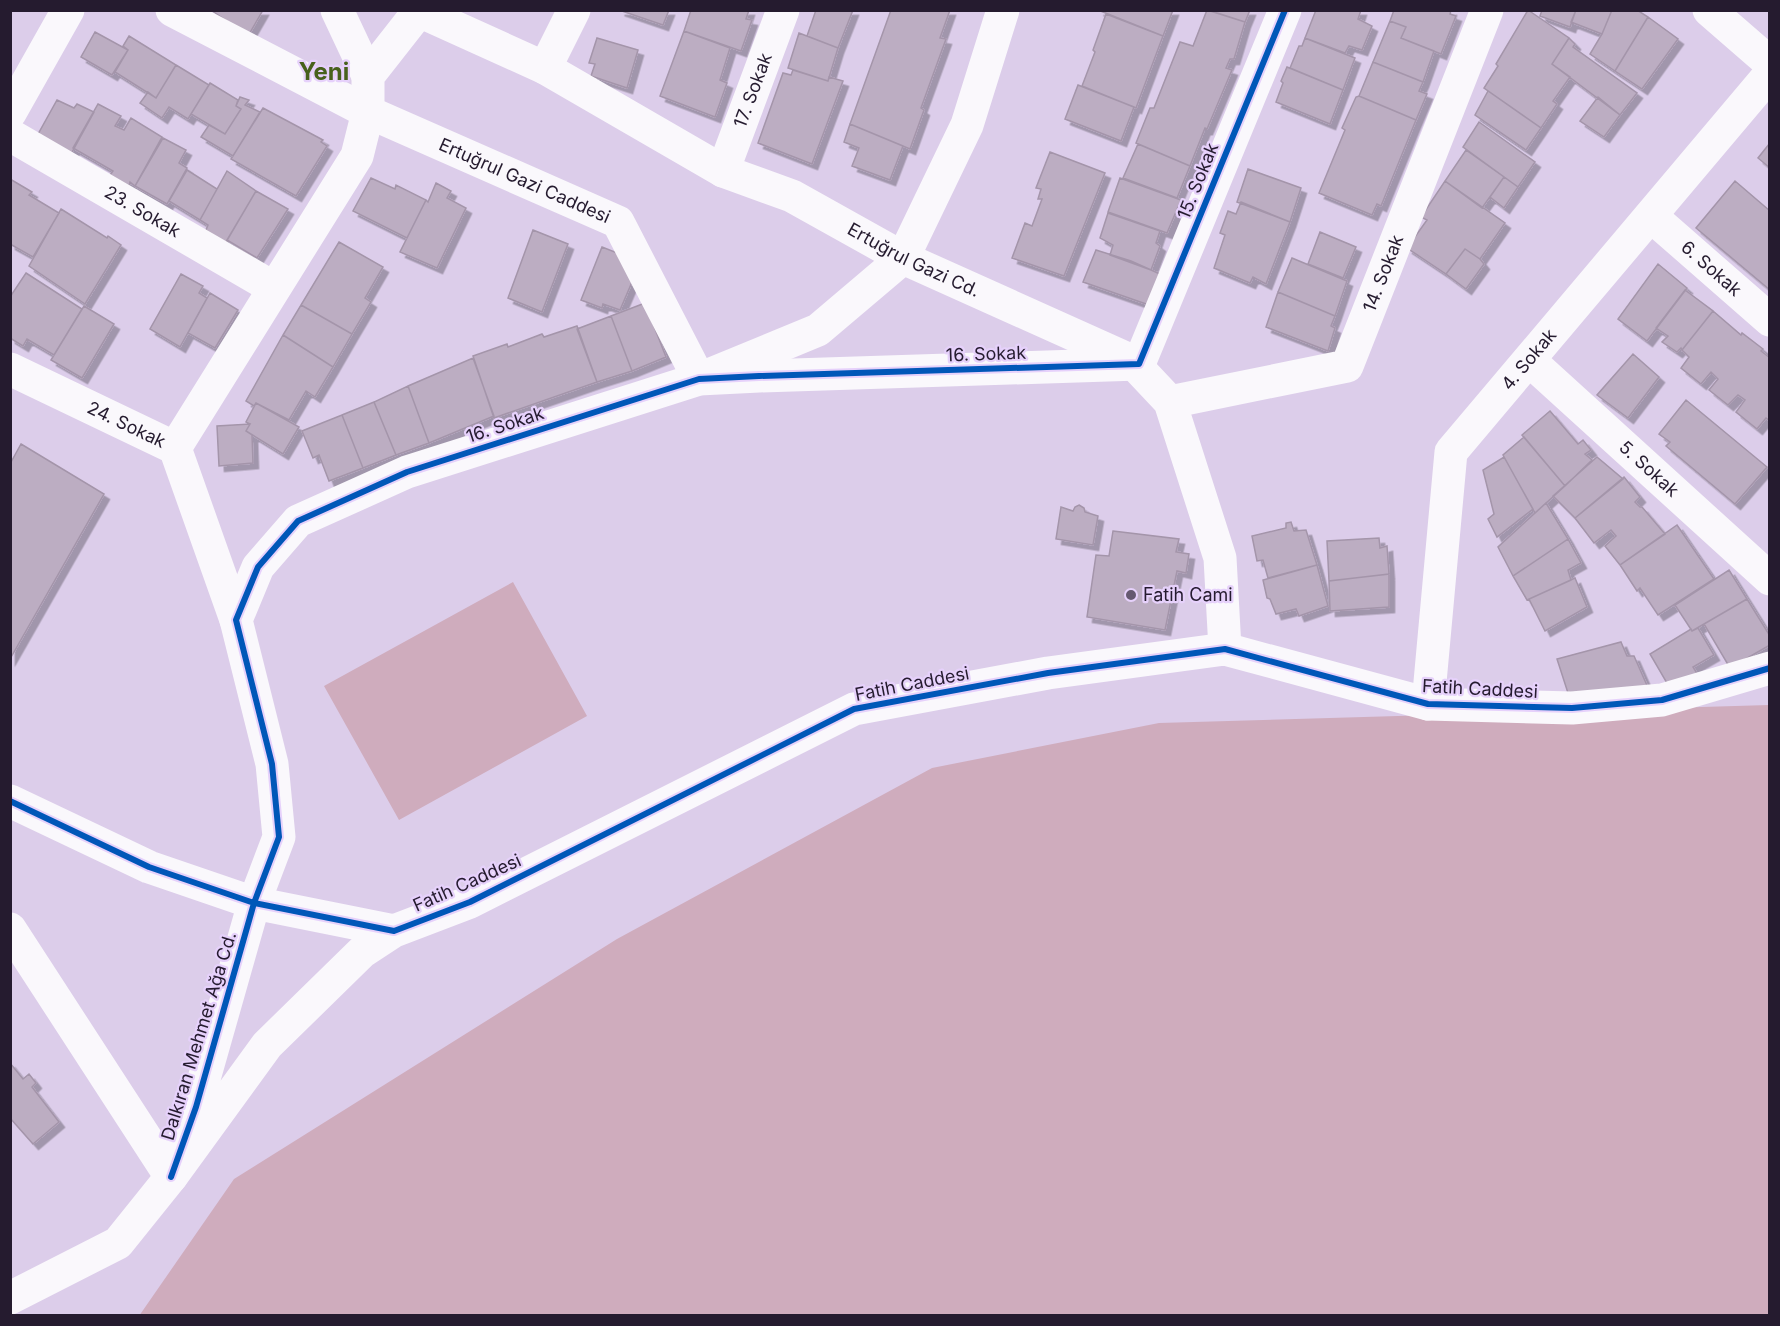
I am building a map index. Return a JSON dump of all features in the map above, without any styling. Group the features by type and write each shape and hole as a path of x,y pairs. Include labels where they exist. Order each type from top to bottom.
{"street":[{"path":"10,113 68,10"},
{"name":"Ertuğrul Gazi Caddesi","path":"172,10 368,112 618,222 699,379"},
{"path":"175,448 357,156 368,112 368,76 337,10"},
{"path":"545,68 574,10"},
{"name":"17. Sokak","path":"723,171 783,10"},
{"path":"699,379 818,330 903,258 967,125 1003,10"},
{"name":"15. Sokak","path":"1139,364 1285,10"},
{"name":"14. Sokak","path":"1170,402 1347,366 1486,10"},
{"path":"1709,10 1770,63"},
{"path":"368,76 419,11"},
{"name":"Ertuğrul Gazi Cd.","path":"419,11 545,68 723,171 792,196 903,258 1139,364 1138,368 1170,402 1220,558 1225,649"},
{"name":"4. Sokak","path":"1428,704 1452,452 1770,74"},
{"name":"23. Sokak","path":"10,135 274,288"},
{"name":"6. Sokak","path":"1651,216 1770,320"},
{"name":"5. Sokak","path":"1529,360 1770,579"},
{"name":"16. Sokak","path":"236,620 258,567 298,520 407,472 699,379 1139,364"},
{"name":"24. Sokak","path":"10,369 175,448 236,620"},
{"path":"236,620 272,764 279,837 254,903"},
{"name":"Fatih Caddesi","path":"394,931 470,902 854,709 1048,673 1225,649 1428,704 1572,708 1662,700 1770,668"},
{"path":"10,801 149,867 254,903 394,931"},
{"name":"Dalkıran Mehmet Ağa Cd.","path":"171,1177 196,1107 254,903"},
{"path":"10,928 171,1177"},
{"name":"Dalkıran Mehmet Ağa Cd.","path":"10,1298 118,1243 171,1177 267,1045 362,952 394,931"}],"shaded area":[{"path":"513,582 587,716 399,820 324,686"},
{"path":"1769,705 1769,1315 139,1316 234,1179 617,939 932,768 1159,723"}],"building":[{"path":"211,10 263,10 248,36"},
{"path":"619,10 669,10 663,25"},
{"path":"691,10 749,10 746,19 752,20 741,51 684,31"},
{"path":"816,10 853,10 838,48 807,36"},
{"path":"891,10 950,10 940,38 946,39 921,108 924,110 910,149 850,124"},
{"path":"1098,10 1173,10 1163,36"},
{"path":"1207,10 1245,22 1234,59 1230,59 1226,68 1232,70 1190,166 1136,143 1150,108 1154,108 1180,42 1193,46"},
{"path":"1208,10 1250,10 1245,22"},
{"path":"1316,10 1361,10 1358,19 1372,26 1362,50 1349,46 1345,53 1305,38"},
{"path":"1394,10 1451,10 1450,14 1456,16 1441,54 1401,38 1406,27 1390,21"},
{"path":"1528,10 1569,38 1552,64 1570,77 1553,101 1557,104 1541,128 1484,88"},
{"path":"1542,10 1576,10 1570,27 1540,16"},
{"path":"1576,10 1612,10 1602,34 1571,22"},
{"path":"1612,10 1637,10 1648,17 1615,71 1590,54"},
{"path":"1106,14 1163,36 1136,108 1082,86"},
{"path":"1648,17 1678,39 1642,89 1615,71"},
{"path":"1390,21 1406,27 1401,38 1434,51 1423,82 1373,62"},
{"path":"684,31 730,48 720,80 727,83 715,117 660,96"},
{"path":"95,32 128,50 112,75 81,57"},
{"path":"799,33 838,48 828,81 788,68"},
{"path":"129,36 176,65 156,98 115,72 128,50 123,46"},
{"path":"597,38 638,50 627,88 591,76 595,64 589,63"},
{"path":"1305,38 1355,58 1343,90 1290,68"},
{"path":"1569,38 1575,44 1573,47 1637,93 1620,115 1552,64"},
{"path":"1373,62 1423,82 1419,91 1427,94 1416,120 1359,96"},
{"path":"176,65 209,85 188,119 169,107 162,118 140,103 148,92 156,98"},
{"path":"1287,67 1343,90 1330,124 1276,102"},
{"path":"793,70 828,81 829,77 843,81 812,164 758,143 783,73 791,75"},
{"path":"210,83 238,100 236,106 241,109 225,134 191,114"},
{"path":"1078,85 1134,107 1121,141 1065,119"},
{"path":"1488,91 1541,128 1526,150 1475,115"},
{"path":"1359,96 1416,120 1381,206 1377,204 1372,215 1319,193 1345,130 1342,128 1356,97"},
{"path":"240,97 249,100 245,105 260,112 233,156 201,137 209,125 225,134 241,109 236,106"},
{"path":"1598,97 1620,115 1604,137 1580,121"},
{"path":"57,100 74,108 77,104 94,112 71,154 37,136"},
{"path":"98,104 121,116 115,126 124,130 131,118 162,137 135,186 130,182 129,186 110,175 113,171 73,148"},
{"path":"263,108 323,140 321,142 327,146 296,196 231,159"},
{"path":"1479,122 1535,162 1518,187 1463,147"},
{"path":"850,124 903,146 890,180 852,166 859,148 844,142"},
{"path":"163,138 186,150 179,163 187,168 167,204 135,186"},
{"path":"1770,143 1770,168 1758,158"},
{"path":"1138,144 1190,166 1177,198 1123,178"},
{"path":"1466,150 1504,177 1482,208 1445,181"},
{"path":"1050,152 1105,173 1064,276 1012,258 1025,223 1032,226 1042,199 1038,199 1041,189 1036,188"},
{"path":"1248,169 1301,188 1290,222 1237,202"},
{"path":"187,170 217,189 200,220 169,201"},
{"path":"227,171 256,191 225,244 206,230 208,225 200,220"},
{"path":"1504,177 1518,187 1504,208 1490,197"},
{"path":"371,178 395,189 396,185 426,200 407,238 353,211"},
{"path":"1120,178 1181,200 1167,233 1108,212"},
{"path":"10,179 32,192 29,195 59,213 33,257 10,244"},
{"path":"1445,181 1505,223 1480,259 1465,249 1446,274 1407,248 1427,220 1421,217"},
{"path":"1735,181 1770,211 1770,290 1696,228"},
{"path":"436,183 451,191 447,198 466,208 437,268 400,252"},
{"path":"256,191 288,209 257,258 227,240"},
{"path":"1241,202 1290,222 1266,284 1253,277 1250,283 1214,268 1225,235 1220,233 1228,211 1236,214"},
{"path":"61,209 121,245 85,304 29,266"},
{"path":"1108,213 1160,231 1156,243 1160,246 1151,270 1110,255 1113,245 1100,238"},
{"path":"533,230 568,244 542,312 508,298"},
{"path":"1320,232 1356,247 1343,278 1308,264"},
{"path":"339,242 383,267 365,298 371,302 352,334 301,305"},
{"path":"602,247 625,256 635,275 620,310 603,304 602,308 581,300"},
{"path":"1465,249 1484,264 1466,289 1446,274"},
{"path":"1096,250 1131,261 1160,274 1149,305 1083,282"},
{"path":"1292,258 1347,281 1335,316 1278,292"},
{"path":"1658,264 1687,288 1647,341 1618,319"},
{"path":"26,273 82,309 54,355 27,339 23,346 10,338 10,297"},
{"path":"181,274 203,286 199,293 207,298 180,347 150,329"},
{"path":"1685,290 1713,311 1682,350 1681,348 1677,352 1662,342 1668,336 1656,328"},
{"path":"1278,292 1335,316 1331,326 1335,328 1328,351 1266,327"},
{"path":"210,293 238,310 215,348 188,333"},
{"path":"645,303 666,357 632,371 611,316"},
{"path":"301,305 352,334 333,367 283,335"},
{"path":"84,306 114,324 82,378 51,360"},
{"path":"1713,311 1741,335 1742,333 1763,349 1761,351 1770,358 1770,421 1766,418 1757,429 1736,412 1745,400 1738,395 1728,405 1709,390 1718,379 1711,372 1701,384 1681,368 1689,357 1682,350"},
{"path":"611,316 632,371 597,382 577,329"},
{"path":"577,326 597,382 494,418 473,356 507,344 508,347 542,334 544,337"},
{"path":"283,335 333,367 315,397 306,391 289,420 256,403 254,406 246,401"},
{"path":"1633,354 1659,377 1628,418 1597,395"},
{"path":"473,358 494,416 429,443 408,386"},
{"path":"408,386 429,443 396,455 374,402"},
{"path":"1686,400 1767,467 1735,504 1666,446 1670,442 1659,434"},
{"path":"374,402 396,455 363,468 342,415"},
{"path":"256,403 299,427 283,454 246,431 250,424 246,422"},
{"path":"1550,411 1578,444 1583,440 1591,450 1585,454 1592,460 1565,486 1522,435"},
{"path":"342,415 363,468 329,481 319,455 313,458 302,431"},
{"path":"250,424 246,431 252,435 253,463 219,466 217,426"},
{"path":"1524,437 1565,486 1535,513 1503,455"},
{"path":"21,444 104,494 10,659 10,464"},
{"path":"1504,457 1533,509 1497,537 1488,519 1494,514 1483,470"},
{"path":"1597,457 1623,479 1575,518 1553,496"},
{"path":"1624,477 1640,497 1635,502 1665,534 1620,565 1605,546 1616,536 1611,530 1594,543 1575,518"},
{"path":"1546,503 1568,539 1513,576 1498,547"},
{"path":"1079,505 1084,508 1085,512 1098,516 1093,545 1056,539 1061,507 1073,511"},
{"path":"1291,522 1294,531 1306,530 1317,565 1268,578 1263,560 1257,561 1252,536 1286,528 1286,523"},
{"path":"1677,525 1714,579 1658,615 1640,588 1637,591 1620,565"},
{"name":"Fatih Cami","path":"1113,531 1179,539 1176,552 1189,554 1186,573 1177,571 1165,630 1087,617 1096,555 1109,556"},
{"path":"1379,538 1380,548 1387,546 1389,574 1329,581 1327,541"},
{"path":"1568,539 1581,563 1568,570 1571,580 1527,600 1513,576"},
{"path":"1317,565 1328,606 1299,616 1296,609 1276,614 1270,599 1267,598 1263,580"},
{"path":"1729,570 1747,599 1692,631 1675,605"},
{"path":"1389,574 1389,607 1330,611 1329,581"},
{"path":"1575,578 1587,607 1545,631 1529,599"},
{"path":"1747,599 1770,636 1770,645 1730,668 1704,624"},
{"path":"1698,628 1714,655 1693,667 1698,675 1671,690 1650,654 1691,629 1692,631"},
{"path":"1621,642 1627,656 1634,656 1649,690 1568,693 1557,659"},
{"path":"10,1063 23,1079 29,1074 36,1083 32,1087 59,1122 33,1144 10,1118"}],"cycle path":[{"path":"171,1177 196,1107 254,903 279,837 272,764 236,620 258,567 298,521 407,472 699,379 1139,364 1285,10"},
{"path":"10,801 149,867 254,903 394,931 470,902 854,709 1048,673 1225,649 1428,704 1572,708 1662,700 1770,668"}],"place":[{"name":"Fatih Cami","path":"1131,595"}],"district":[{"name":"Yeni","path":"324,72"}]}
